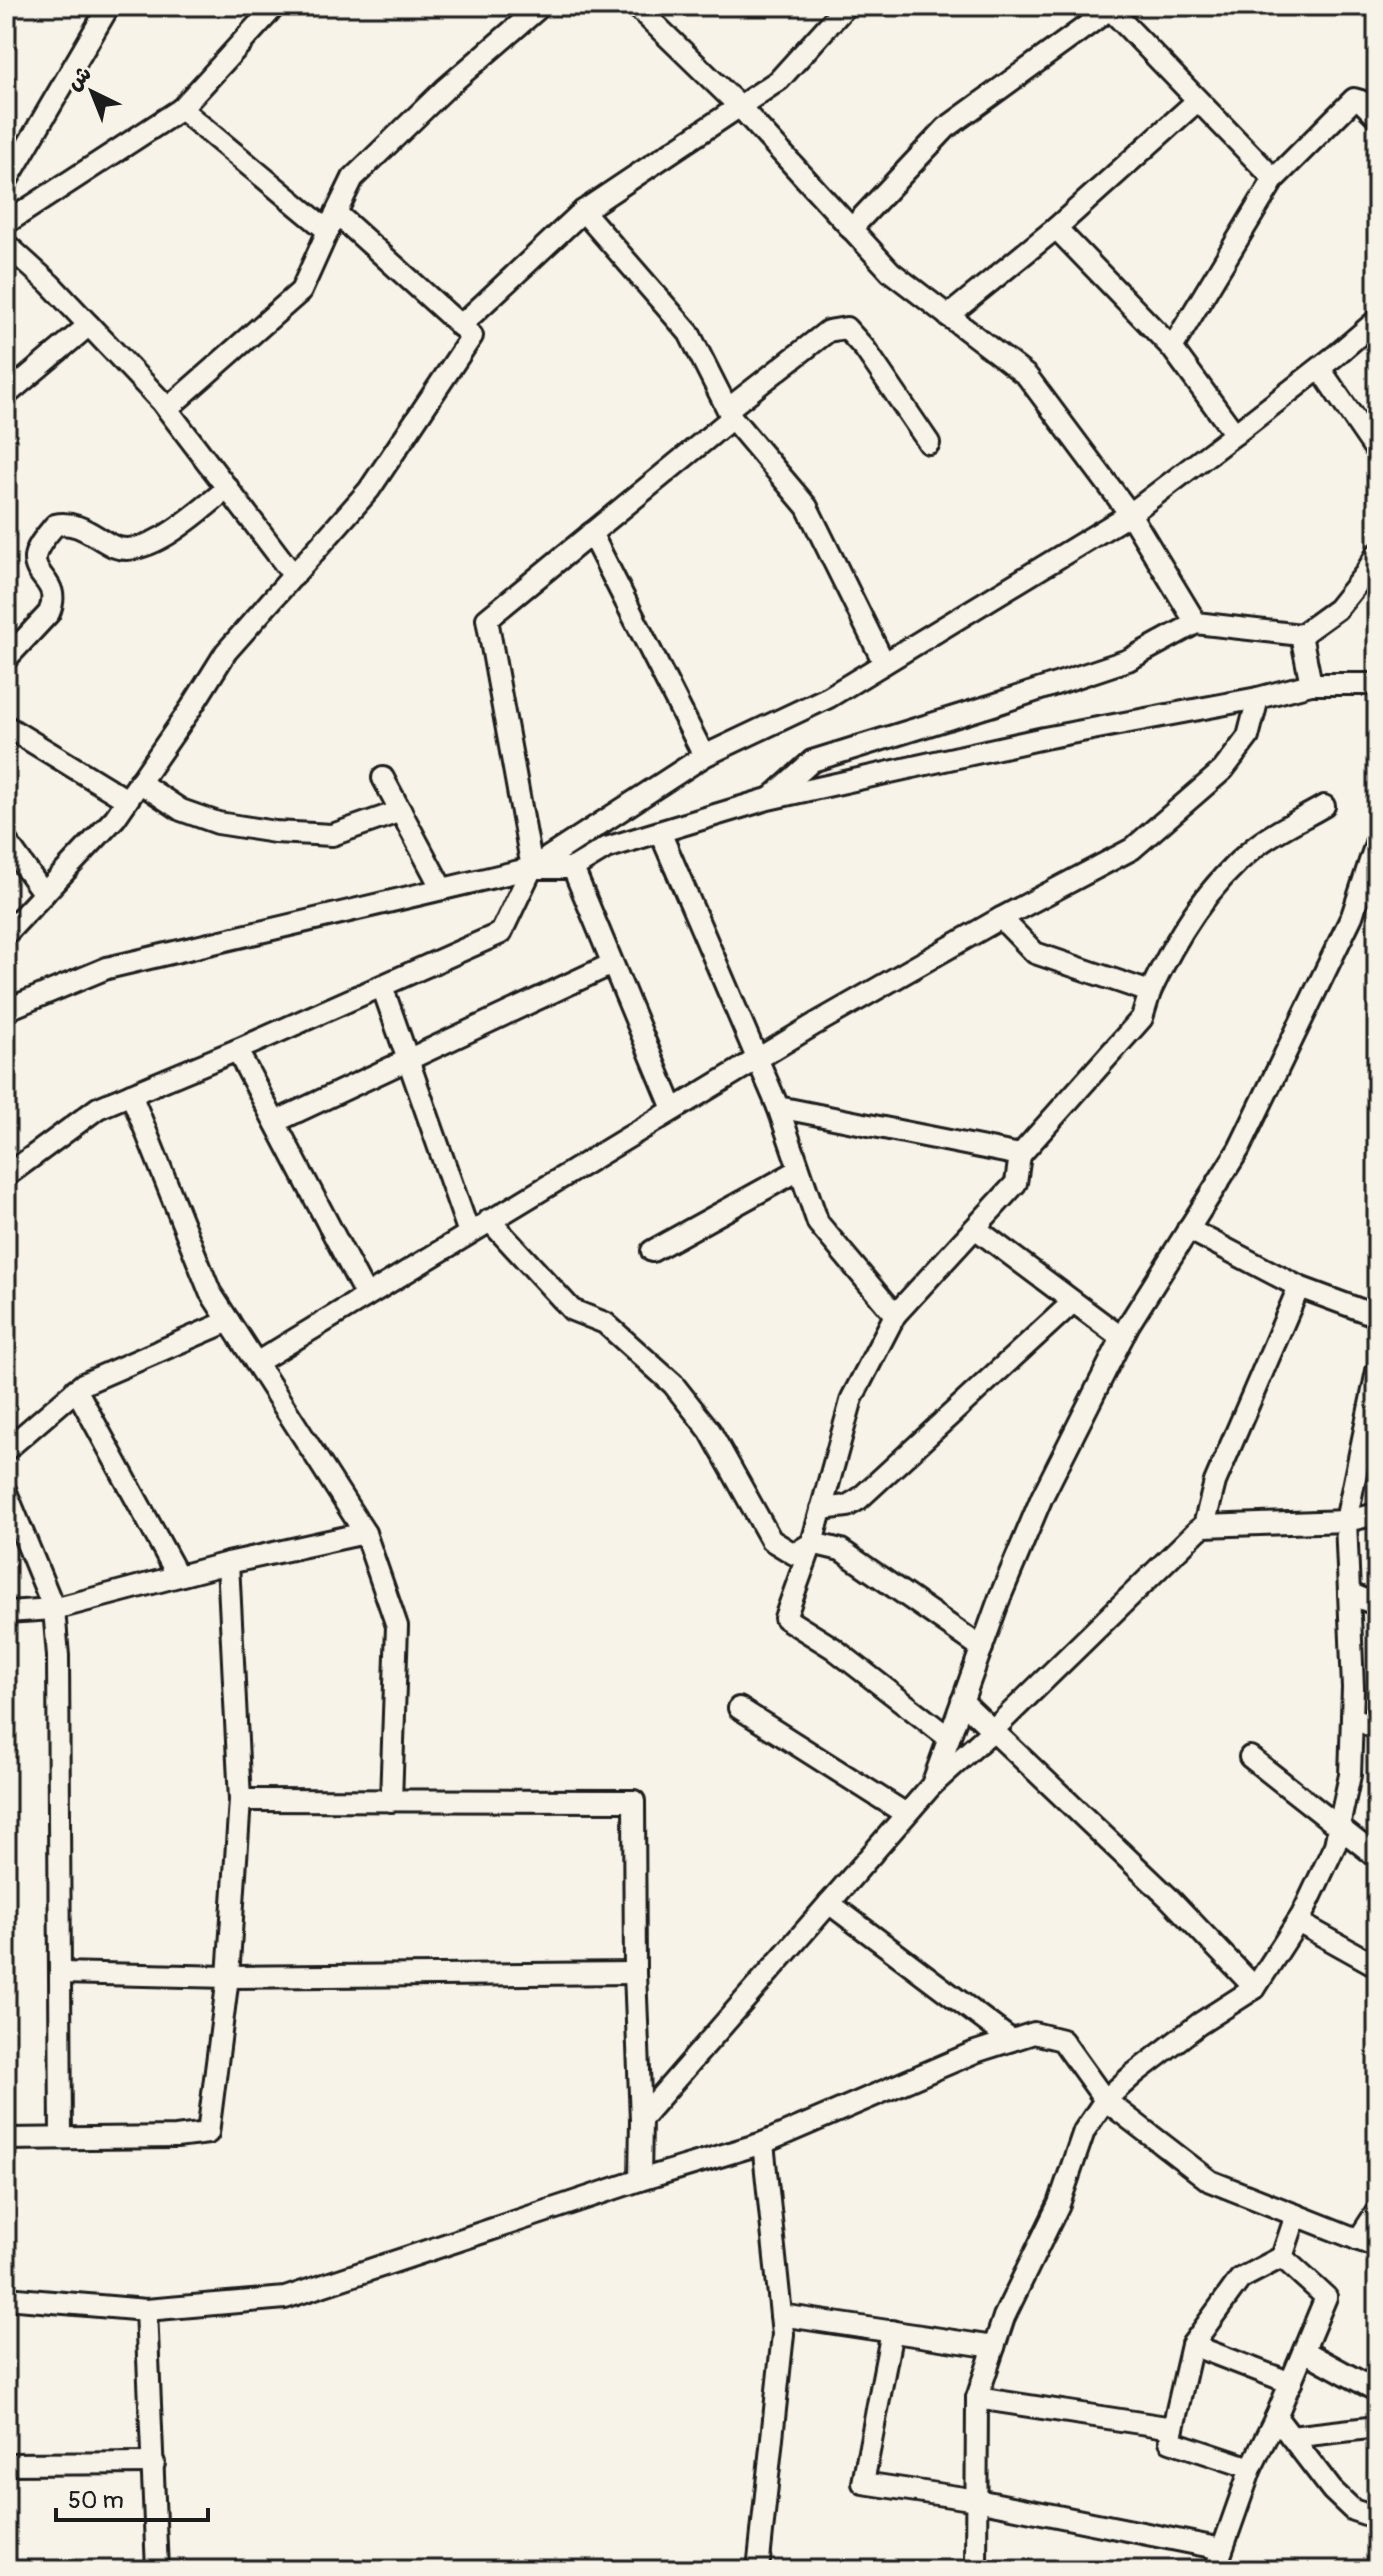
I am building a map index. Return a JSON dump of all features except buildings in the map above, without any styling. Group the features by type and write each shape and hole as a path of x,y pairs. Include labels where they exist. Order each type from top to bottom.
{"street":[{"path":"6,182 109,6"},
{"path":"6,223 181,109 275,6"},
{"path":"167,409 301,291 353,178 446,88 541,6"},
{"path":"636,6 739,106 891,272 1027,376 1130,514 1196,623"},
{"path":"460,326 583,211 779,80 846,6"},
{"path":"851,229 946,128 1110,9 1274,179"},
{"path":"1172,348 1274,179 1354,99 1361,101 1377,117"},
{"path":"948,316 1056,228 1197,101"},
{"path":"6,934 115,818 226,652 369,490 472,336 332,222 181,109"},
{"path":"583,211 689,333 730,414 807,507 884,663"},
{"path":"1056,228 1172,348 1235,434"},
{"path":"6,244 50,284 167,409 294,576"},
{"path":"6,1176 98,1108 501,933 532,868 704,756 829,697 1130,514 1320,369 1377,320"},
{"path":"6,395 89,325"},
{"path":"532,868 487,619 828,331 846,328 865,349 929,443"},
{"path":"1320,369 1377,452"},
{"path":"6,659 52,606 53,593 36,566 35,556 55,525 65,523 77,526 116,547 130,550 163,537 228,488"},
{"path":"591,533 704,756"},
{"path":"768,799 812,761 1128,660 1196,623 1301,635 1337,609 1377,554"},
{"path":"1301,635 1311,684"},
{"path":"6,1010 107,968 532,868 573,868 606,848 768,799 1044,738 1258,698 1311,684 1377,684"},
{"path":"256,1363 756,1059 1001,918 1132,849 1223,770 1248,737 1258,698"},
{"path":"6,726 127,800"},
{"path":"383,778 442,889"},
{"path":"139,782 181,810 218,823 275,832 332,835 401,811"},
{"path":"949,1738 833,1648 785,1618 812,1543 852,1398 895,1315 1016,1183 1020,1155 1142,1018 1150,992 1173,945 1203,900 1256,847 1324,806"},
{"path":"660,832 778,1107 818,1223 895,1315"},
{"path":"932,1785 1042,1497 1122,1338 1246,1136 1352,916 1377,840"},
{"path":"6,841 44,894"},
{"path":"573,868 673,1109"},
{"path":"1001,918 1035,953 1150,992"},
{"path":"275,1122 612,964"},
{"path":"382,986 469,1233"},
{"path":"237,1050 366,1296"},
{"path":"131,1094 210,1292 365,1533 397,1626 391,1801"},
{"path":"778,1107 1020,1155"},
{"path":"652,1251 799,1170"},
{"path":"489,1220 572,1310 605,1323 673,1384 710,1431 771,1540 794,1554 812,1543 841,1550 982,1648"},
{"path":"975,1228 1122,1338"},
{"path":"1188,1229 1299,1287 1377,1316"},
{"path":"641,2119 932,1785 1204,1526 1215,1482 1299,1287"},
{"path":"821,1509 847,1506 859,1499 1073,1302"},
{"path":"6,1450 83,1384 229,1321"},
{"path":"976,2570 977,2398 1004,2317 1059,2204 1084,2131 1105,2100 1135,2073 1199,2024 1255,1988 1298,1922 1335,1845 1350,1775 1352,1717 1346,1521 1377,1371"},
{"path":"76,1389 178,1576"},
{"path":"6,1492 54,1609 58,1656 61,2138"},
{"path":"1204,1526 1346,1521 1377,1514"},
{"path":"6,1612 54,1609 228,1563 365,1533"},
{"path":"6,2139 176,2137 208,2133 228,1977 240,1800 228,1563"},
{"path":"1349,1593 1377,1605"},
{"path":"962,1701 1169,1898 1255,1988"},
{"path":"739,1708 906,1814"},
{"path":"1352,1717 1377,1729"},
{"path":"1250,1757 1377,1857"},
{"path":"240,1800 634,1801 640,2180"},
{"path":"829,1903 1011,2040"},
{"path":"1298,1922 1377,1966"},
{"path":"60,1973 228,1977 635,1973"},
{"path":"6,2298 146,2310 285,2298 640,2180 763,2143 975,2052 1034,2033 1062,2040 1105,2100 1210,2181 1367,2244 1377,2211"},
{"path":"758,2570 783,2334 763,2143"},
{"path":"1251,2468 1170,2441 1192,2345 1240,2279 1282,2257 1296,2215"},
{"path":"1215,2570 1251,2468 1291,2383 1326,2297 1282,2257"},
{"path":"146,2310 157,2570"},
{"path":"781,2315 994,2347"},
{"path":"892,2331 863,2483 977,2500 1222,2549"},
{"path":"1192,2345 1291,2383"},
{"path":"1304,2351 1377,2391"},
{"path":"977,2398 1173,2428"},
{"path":"1276,2417 1332,2490 1353,2510 1377,2518"},
{"path":"1291,2437 1377,2427"},
{"path":"6,2464 154,2463"}]}
